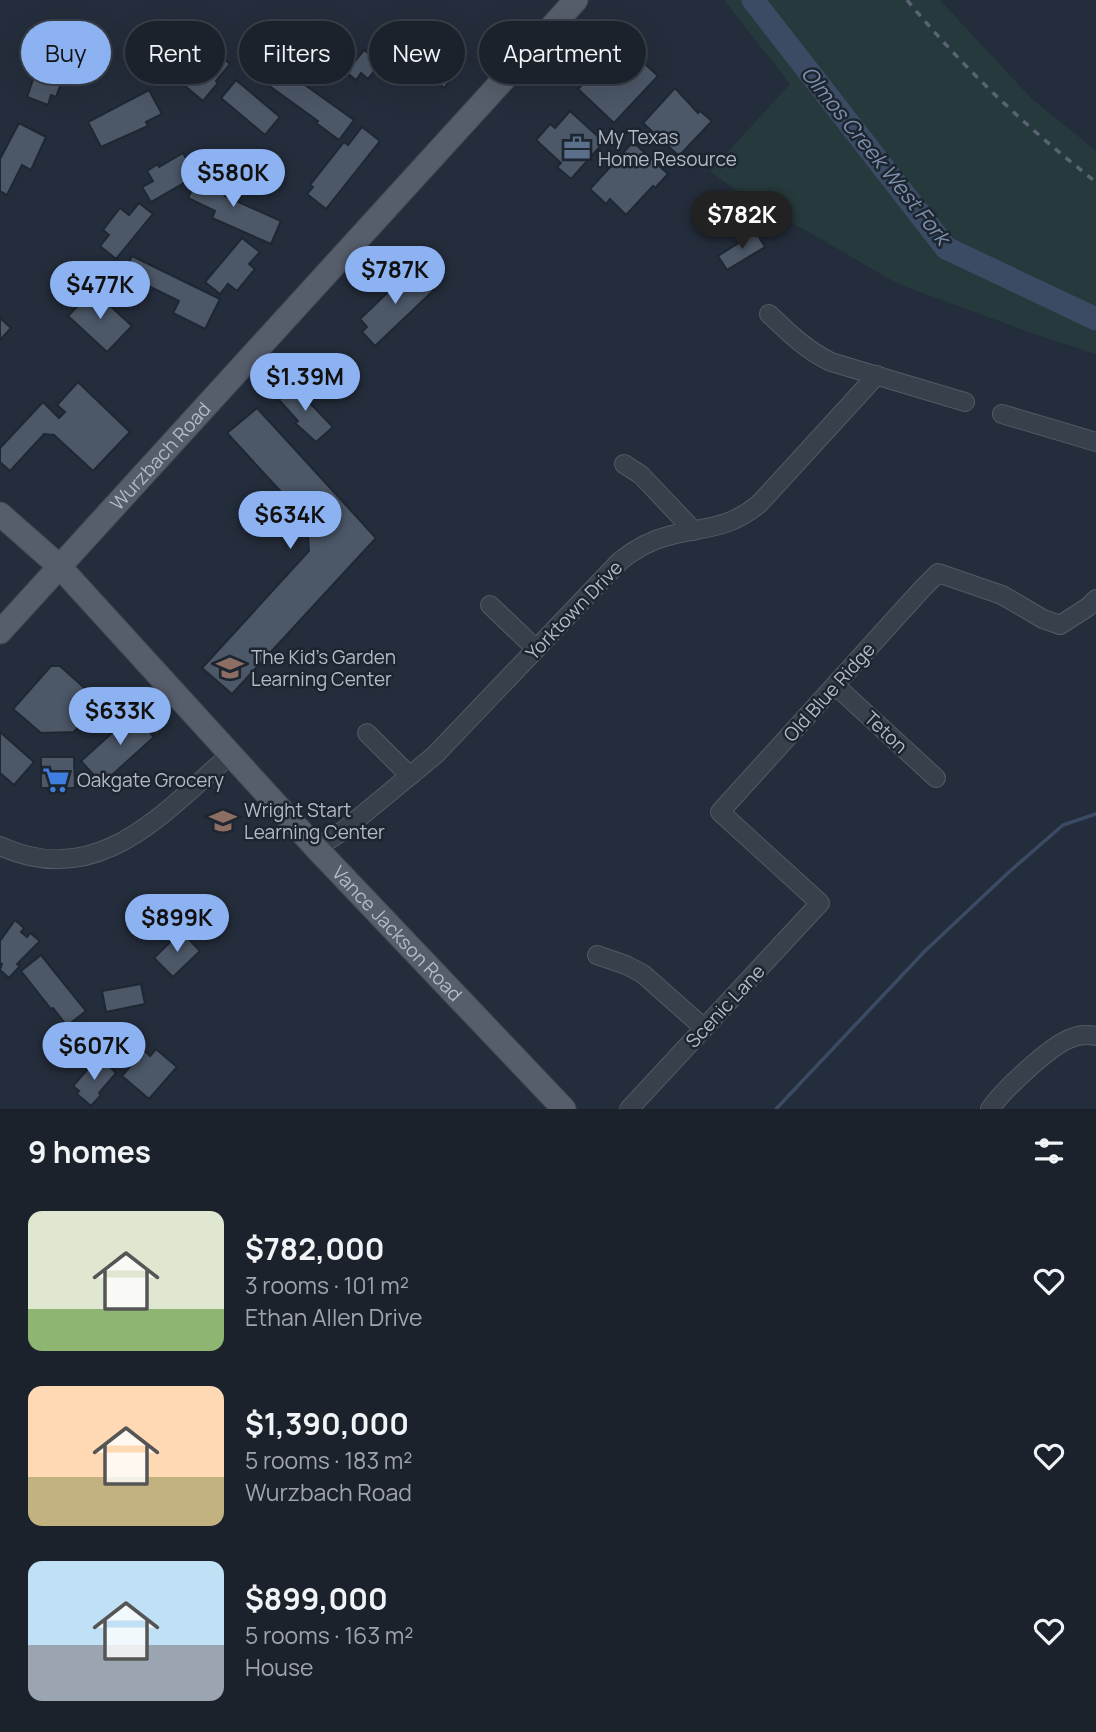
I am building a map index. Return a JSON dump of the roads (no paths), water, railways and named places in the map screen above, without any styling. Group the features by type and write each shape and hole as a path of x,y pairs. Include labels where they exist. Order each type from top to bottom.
{"main road":[{"name":"Wurzbach Road","path":"0,632 576,0"},
{"name":"Vance Jackson Road","path":"0,514 59,566 316,848 564,1109"}],"street":[{"path":"769,314 813,353 831,362 965,402"},
{"name":"Yorktown Drive","path":"316,848 344,830 452,739 600,579 634,550 665,536 727,524 744,516 759,504 877,376"},
{"path":"1002,414 1096,442"},
{"path":"624,464 640,475 694,531"},
{"name":"Old Blue Ridge","path":"820,903 720,812 938,573 1002,595 1043,619 1060,625 1082,612 1096,599"},
{"path":"490,605 536,648"},
{"name":"Teton","path":"835,686 936,778"},
{"path":"367,733 410,776"},
{"path":"0,846 49,858 78,857 107,850 145,828 230,755"},
{"name":"Scenic Lane","path":"629,1109 820,903"},
{"path":"597,955 643,974 704,1028"},
{"path":"990,1109 1003,1093 1057,1045 1076,1036 1096,1036"}],"waterway":[{"name":"Olmos Creek West Fork","path":"753,0 946,248 1096,319"},
{"path":"776,1109 925,951 1009,872 1063,825 1096,814"}],"railway":[{"path":"907,0 950,50 997,96 1096,182"}],"place":[{"name":"My Texas Home Resource","path":"577,148"},
{"name":"The Kid's Garden Learning Center","path":"230,668"},
{"name":"Oakgate Grocery","path":"56,780"},
{"name":"Wright Start Learning Center","path":"223,821"}]}
